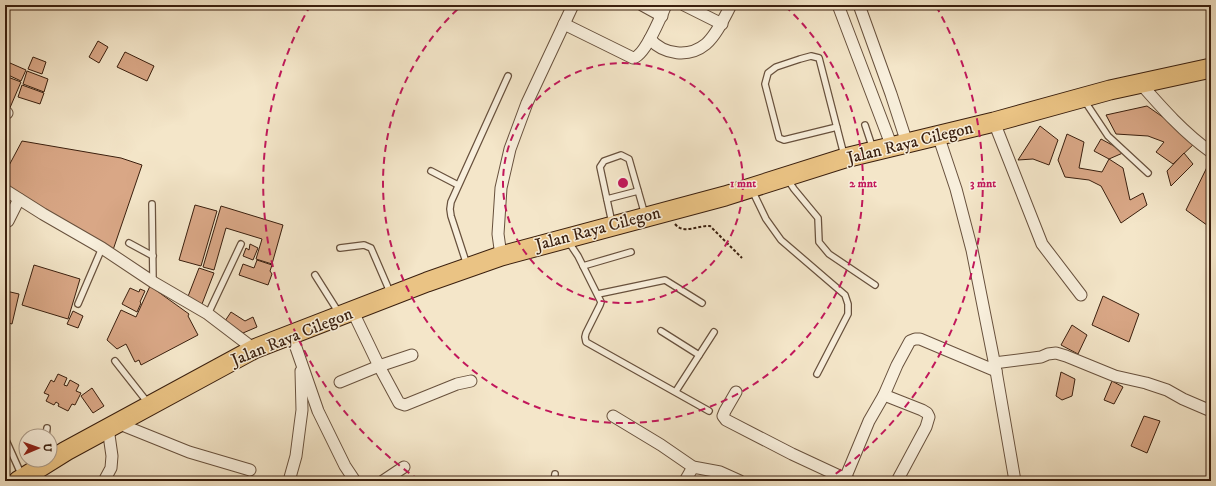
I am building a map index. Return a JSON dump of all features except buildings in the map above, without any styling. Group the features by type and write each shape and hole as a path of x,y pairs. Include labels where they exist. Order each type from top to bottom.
{"highway":[{"name":"Jalan Raya Cilegon","path":"58,455 254,349 292,336 392,296 501,256 725,196 844,158 994,122 1110,90 1211,68"},
{"name":"Jalan Raya Cilegon","path":"21,479 36,468"}],"street":[{"path":"501,256 498,234 501,188 510,148 527,103 573,5"},
{"path":"564,24 633,58 639,55 650,39 664,10 642,5"},
{"path":"684,5 722,24"},
{"path":"650,39 660,48 671,53 689,52 706,43 722,24 731,5"},
{"path":"838,5 900,145"},
{"path":"859,5 892,94 900,145"},
{"path":"1140,84 1191,136 1211,152"},
{"path":"994,122 1042,244 1081,295"},
{"path":"938,135 956,189 972,250 996,367 1015,481"},
{"path":"5,190 102,248 153,282 208,314 254,349"},
{"path":"8,221 19,199"},
{"path":"347,314 379,366 399,403 402,405 457,384 471,381"},
{"path":"292,336 318,411 345,466 356,481"},
{"path":"736,392 725,411 724,416 726,420 846,480 869,421 884,395 897,365 910,341 915,339 920,339 996,367 1056,353 1115,376 1167,390 1183,399 1211,411"},
{"path":"340,382 379,366 412,355"},
{"path":"289,481 296,456 301,418 301,361"},
{"path":"884,395 922,410 927,413 929,417 926,427 897,481"},
{"path":"613,416 661,445 693,467 720,472 740,481"},
{"path":"104,481 111,468 112,425 189,452 250,470"},
{"path":"383,481 404,467"},
{"path":"685,481 693,467"}],"lane":[{"path":"837,127 784,140 779,138 764,84 768,73 776,67 800,59 811,56 819,58 837,127 844,158"},
{"path":"468,268 450,209 451,202 508,76"},
{"path":"1083,98 1108,136 1148,173"},
{"path":"865,125 874,151"},
{"path":"612,226 600,167 604,161 621,155 629,159 645,217"},
{"path":"431,171 458,185"},
{"path":"786,177 818,218 819,242 829,254 875,285"},
{"path":"751,188 766,218 781,240 845,295 848,304 848,314 816,374"},
{"path":"607,199 638,191"},
{"path":"152,204 153,282"},
{"path":"566,238 583,266 601,302 586,333 586,342 709,410"},
{"path":"129,243 153,256"},
{"path":"208,314 240,244"},
{"path":"340,248 364,244 371,248 392,296"},
{"path":"78,304 102,248"},
{"path":"583,266 631,252"},
{"path":"314,275 347,314"},
{"path":"598,294 665,280 702,303"},
{"path":"661,331 699,355"},
{"path":"676,391 714,332"},
{"path":"115,361 150,405"},
{"path":"5,438 21,479"},
{"path":"554,481 555,474"}],"path":[{"path":"665,211 678,228 684,230 710,226 742,258"}]}
